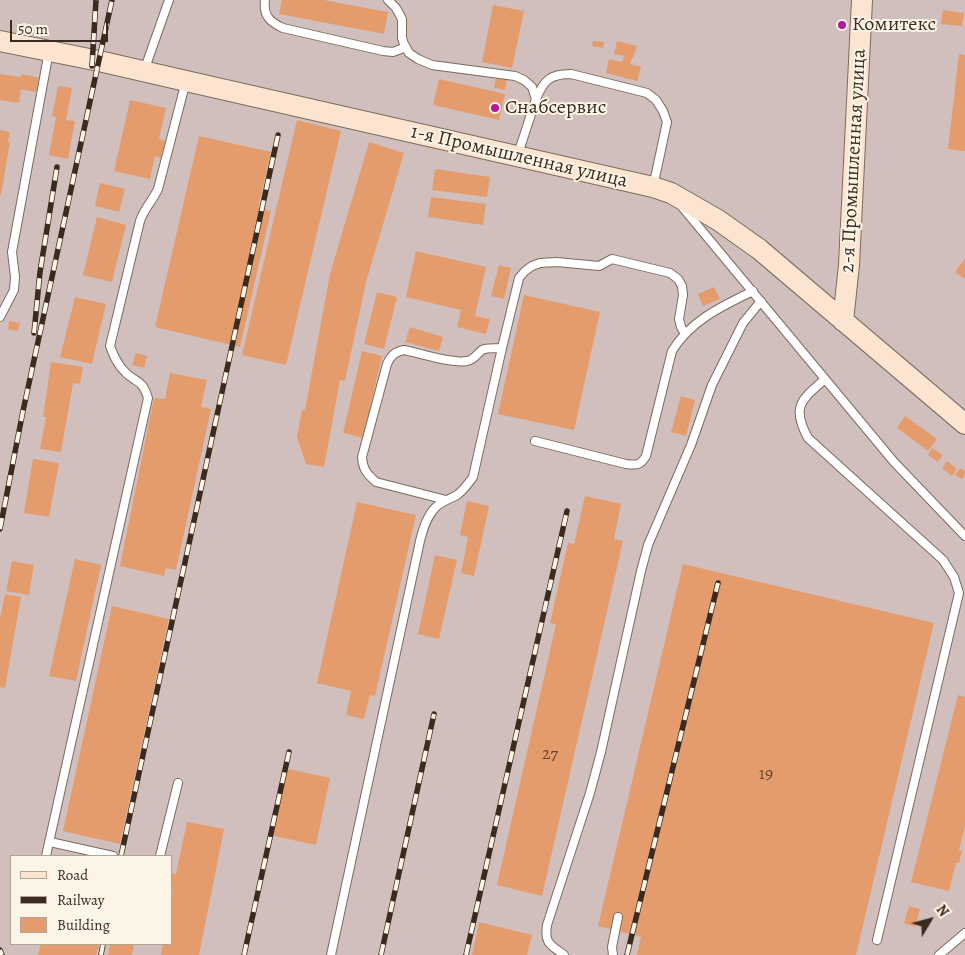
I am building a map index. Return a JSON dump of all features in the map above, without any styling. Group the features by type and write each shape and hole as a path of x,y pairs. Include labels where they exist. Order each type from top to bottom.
{"main road":[{"name":"2-я Промышленная улица","path":"843,321 849,266 862,0"},
{"name":"1-я Промышленная улица","path":"0,41 144,71 662,190 718,220 759,249 965,424"}],"lane":[{"path":"144,71 169,0"},
{"path":"264,0 265,14 273,23 283,28 383,51 393,52 406,47"},
{"path":"388,0 396,8 402,19 402,38 406,47 418,59 432,65 515,76 524,80 532,87 536,99"},
{"path":"0,317 14,290 15,277 12,252 49,50"},
{"path":"518,157 542,84 553,76 571,74 647,93 656,100 667,122 662,190 753,291 894,462 965,536"},
{"path":"46,855 148,398 146,390 141,383 119,366 110,346 140,221 143,212 153,200 158,189 186,82"},
{"path":"331,955 420,541 428,516 436,507 457,495 473,477 520,278 532,266 549,262 599,266 612,260 670,273 678,279 682,286 683,295 680,319 681,327 685,334"},
{"path":"535,441 626,464 636,465 642,463 646,456 672,351 677,342 708,315 753,291"},
{"path":"564,955 548,942 546,935 547,925 590,793 601,752 640,571 648,545 691,445 712,385 743,324 761,301"},
{"path":"446,500 376,482 363,466 362,457 387,364 391,356 398,351 404,350 458,362 469,361 485,349 502,348"},
{"path":"825,379 802,402 799,412 801,425 808,438 943,560 954,577 959,593 878,940"},
{"path":"160,855 178,783"},
{"path":"50,842 108,855"},
{"path":"613,955 612,947 618,917"},
{"path":"939,955 965,933"}],"shaded area":[{"path":"0,0 965,0 965,955 0,955"}],"building":[{"path":"282,0 324,0 388,12 384,34 279,14"},
{"path":"493,5 524,11 512,68 482,62"},
{"path":"943,10 964,13 962,26 941,24"},
{"path":"593,41 604,42 603,48 592,46"},
{"path":"617,41 637,46 630,64 641,67 637,81 606,73 609,59 622,62 624,56 614,54"},
{"path":"959,54 965,55 965,151 948,149"},
{"path":"0,74 21,77 21,74 39,78 36,92 21,89 19,103 0,100"},
{"path":"496,77 507,79 505,90 494,88"},
{"path":"439,79 505,94 499,120 433,105"},
{"path":"58,86 72,88 66,120 75,121 68,159 49,155 56,117 52,116"},
{"path":"130,100 166,108 159,139 165,141 161,158 155,156 150,179 114,171"},
{"path":"297,120 341,131 286,365 242,355"},
{"path":"0,130 10,132 1,195 0,195"},
{"path":"199,136 271,152 258,208 271,211 240,347 155,327"},
{"path":"369,142 404,153 366,282 345,381 340,380 324,467 306,464 297,437 302,410 305,410 330,274"},
{"path":"435,169 490,177 487,197 432,190"},
{"path":"100,183 125,189 119,212 95,206"},
{"path":"431,197 486,204 483,225 428,217"},
{"path":"97,217 126,225 112,282 83,275"},
{"path":"416,251 486,267 475,316 490,319 486,334 457,327 461,310 406,297"},
{"path":"965,259 965,279 955,272"},
{"path":"499,265 511,268 504,299 491,296"},
{"path":"714,287 720,299 703,306 698,294"},
{"path":"377,292 397,297 384,349 364,344"},
{"path":"524,295 600,312 574,430 498,414"},
{"path":"75,297 106,304 92,364 60,357"},
{"path":"9,321 20,323 18,331 8,329"},
{"path":"410,327 443,337 439,351 405,342"},
{"path":"362,351 382,356 363,438 343,433"},
{"path":"136,353 147,356 144,368 132,365"},
{"path":"51,362 83,367 80,384 73,383 61,452 40,449 46,417 43,417"},
{"path":"170,373 207,380 201,407 211,409 176,570 166,568 164,576 120,566 154,398 165,399"},
{"path":"681,396 695,400 686,436 671,432"},
{"path":"905,416 937,439 928,451 897,428"},
{"path":"932,448 943,455 938,462 928,455"},
{"path":"33,459 59,463 49,517 24,513"},
{"path":"947,461 957,469 952,476 942,468"},
{"path":"960,468 965,471 962,479 955,475"},
{"path":"585,496 621,504 614,539 623,541 542,896 497,885 556,624 550,623 568,543 574,544"},
{"path":"467,501 489,506 474,576 461,573 468,537 460,535"},
{"path":"357,502 416,515 375,696 370,695 364,719 346,715 351,691 317,683"},
{"path":"435,555 457,560 439,639 418,634"},
{"path":"75,559 101,565 76,681 49,676"},
{"path":"12,561 34,565 29,595 6,591"},
{"path":"683,564 934,623 856,955 637,955 641,937 598,926"},
{"path":"5,594 21,597 5,688 0,687 0,619"},
{"path":"112,606 169,619 120,844 63,831"},
{"path":"958,695 965,697 965,826 959,850 962,851 959,863 956,863 949,891 911,882"},
{"path":"283,768 330,778 316,845 269,835"},
{"path":"187,822 224,829 199,955 161,955 163,945 172,945 172,873 176,874"},
{"path":"909,906 920,909 915,927 904,923"},
{"path":"479,922 532,935 527,955 472,955"},
{"path":"41,945 99,945 96,955 38,955"},
{"path":"110,945 134,945 132,955 108,955"}],"railway":[{"path":"92,66 96,0"},
{"path":"0,529 23,411 112,0"},
{"path":"121,855 278,135"},
{"path":"34,333 40,272 57,167"},
{"path":"466,955 567,511"},
{"path":"627,955 718,583"},
{"path":"381,955 434,714"},
{"path":"244,955 289,752"},
{"path":"101,955 103,945"},
{"path":"0,950 2,955"}],"place":[{"name":"Комитекс","path":"842,25"},
{"name":"Снабсервис","path":"495,108"}]}
